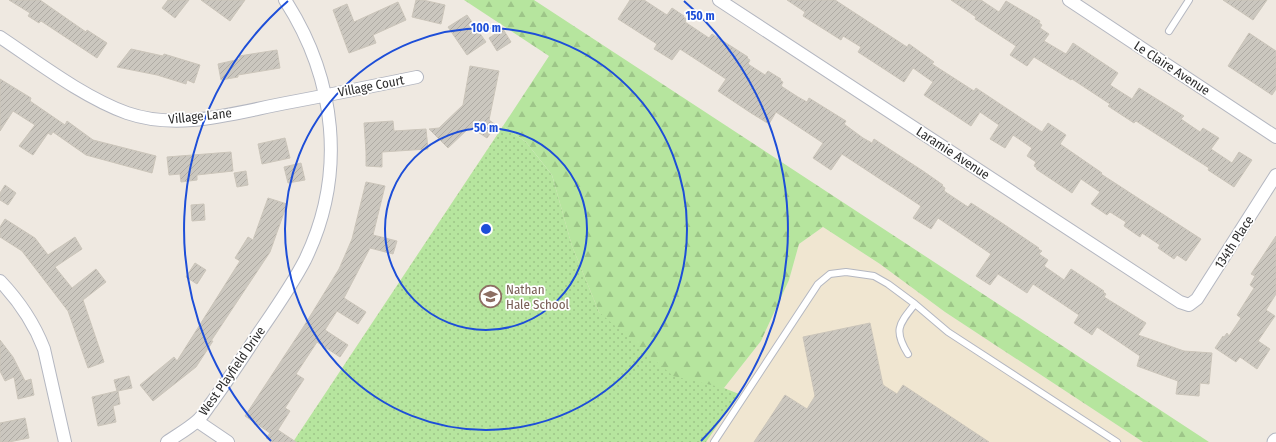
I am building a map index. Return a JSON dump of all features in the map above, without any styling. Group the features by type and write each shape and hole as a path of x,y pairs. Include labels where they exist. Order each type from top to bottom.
{"street":[{"name":"West Playfield Drive","path":"167,442 198,421 274,310 305,259 316,232 326,200 332,136 321,74 314,55 285,0"},
{"name":"Laramie Avenue","path":"719,0 1180,302 1189,305"},
{"name":"Le Claire Avenue","path":"1069,0 1276,137"},
{"name":"Village Lane","path":"0,37 85,92 128,113 149,119 168,121 207,118 325,95"},
{"name":"Village Court","path":"325,95 417,77"},
{"name":"134th Place","path":"1189,305 1197,299 1276,176"},
{"path":"0,281 15,297 35,326 40,337 65,442"},
{"path":"198,421 228,442"}],"lane":[{"path":"1169,31 1189,0"},
{"path":"714,442 818,284 830,274 846,272 874,276 888,284 915,304 948,332 1117,442"},
{"path":"908,354 900,342 899,331 901,321 915,304"}],"shaded area":[{"name":"Nathan Hale School","path":"503,126 724,388 761,341 789,280 799,244 823,227 880,264 945,312 1143,442 293,442"}],"green space":[{"path":"464,0 534,0 1209,442 1143,442 945,312 880,264 823,227 799,244 789,280 761,341 724,388 673,376 599,312 572,246 552,175 526,142 503,126 549,56"},
{"path":"503,126 526,142 552,175 572,246 599,312 724,388 739,394 706,442 293,442"}],"building":[{"path":"9,0 40,0 86,32 87,30 107,43 97,58 41,21 39,23 28,16 30,13"},
{"path":"168,0 189,0 175,18 162,8"},
{"path":"201,0 245,0 230,21"},
{"path":"416,0 445,5 441,24 412,17"},
{"path":"630,0 644,0 667,15 672,8 687,19 685,22 709,38 712,34 748,57 747,58 750,60 748,64 765,75 768,71 781,79 780,80 783,82 781,86 807,102 809,98 846,121 844,124 863,138 872,143 874,139 923,171 943,185 942,186 945,188 944,191 968,207 971,203 999,221 1039,248 1038,249 1042,251 1039,254 1048,260 1044,266 1064,280 1071,269 1104,291 1103,292 1106,294 1104,297 1146,323 1138,335 1184,351 1212,353 1209,384 1200,383 1199,396 1176,394 1178,381 1137,366 1140,356 1097,327 1092,335 1074,323 1079,315 1033,284 1027,293 998,274 990,285 976,276 991,254 938,218 931,229 913,218 921,206 842,154 831,170 813,158 823,143 776,112 769,124 751,113 718,91 726,79 680,49 672,60 654,49 657,44 618,19"},
{"path":"787,0 835,0 907,47 909,44 934,62 932,64 974,91 976,88 1042,132 1048,123 1066,135 1060,144 1102,173 1101,174 1201,239 1186,261 1177,255 1174,259 1158,248 1160,245 1142,233 1140,237 1124,226 1126,222 1110,212 1107,215 1091,204 1100,192 1081,179 1072,193 1036,169 1037,168 1034,166 1036,162 1027,156 1032,148 1013,135 1005,148 990,139 999,125 980,112 971,126 924,95 933,82 913,68 904,82 858,52 861,47 843,36 841,40 803,16 805,12"},
{"path":"951,0 981,0 999,12 1006,1 1040,21 1039,23 1042,25 1040,28 1049,34 1044,41 1066,54 1073,43 1118,73 1110,85 1132,99 1139,88 1184,116 1181,119 1200,132 1203,128 1219,138 1211,149 1232,163 1239,152 1252,160 1234,187 1208,170 1209,168 1136,121 1134,123 1108,106 1110,104 1072,79 1071,80 1034,57 1027,66 1010,55 1016,46 975,19 976,17"},
{"path":"1223,0 1267,0 1253,20"},
{"path":"398,2 406,20 373,35 376,43 349,53 333,10 347,4 354,22"},
{"path":"467,15 486,42 467,55 448,27"},
{"path":"503,29 511,42 497,51 489,38"},
{"path":"1249,33 1276,51 1276,89 1272,95 1228,66"},
{"path":"131,49 163,56 164,54 200,65 194,83 187,80 186,84 157,75 117,67"},
{"path":"277,50 280,68 238,75 238,77 221,80 218,64 240,59 239,56"},
{"path":"470,66 499,71 489,120 496,125 487,138 470,127 448,148 429,129 439,128 463,105"},
{"path":"0,79 31,98 30,101 65,125 67,121 93,140 156,156 152,173 86,155 53,132 51,135 48,133 33,155 19,146 35,125 13,111 0,131"},
{"path":"393,121 394,131 426,129 428,149 382,152 382,167 366,166 364,123"},
{"path":"285,138 290,158 262,164 258,144"},
{"path":"231,152 233,171 197,175 197,180 181,182 180,174 169,175 167,157"},
{"path":"301,163 305,180 288,183 284,167"},
{"path":"246,171 248,185 237,187 234,173"},
{"path":"366,182 385,186 373,235 397,241 393,254 370,248 344,298 366,312 358,324 337,311 325,330 348,345 340,357 317,342 296,374 304,379 285,408 290,411 278,430 296,442 272,442 266,438 270,433 245,416 304,326 339,269 352,239"},
{"path":"5,185 16,193 8,205 0,200 0,193"},
{"path":"268,198 287,204 270,252 211,341 213,341 196,367 153,401 140,385 174,357 177,361 240,261 235,258 248,237 253,240"},
{"path":"204,204 205,220 192,221 191,205"},
{"path":"5,219 35,238 48,255 75,237 82,249 55,267 72,288 96,269 106,282 83,300 104,362 88,368 68,311 22,251 0,237 0,227"},
{"path":"1276,236 1276,294 1266,310 1275,316 1258,341 1270,349 1257,369 1240,357 1236,362 1215,348 1223,336 1224,337 1227,333 1229,336 1241,318 1237,315 1254,288 1250,285 1255,276 1251,274"},
{"path":"195,263 206,270 197,284 186,277"},
{"path":"870,323 883,385 897,394 903,385 989,442 754,442 785,395 807,409 815,396 803,337"},
{"path":"0,340 13,357 25,381 31,379 34,395 18,399 14,377 5,381 0,371"},
{"path":"129,376 132,388 118,391 120,404 113,406 116,422 98,426 92,397 117,391 114,380"},
{"path":"25,418 29,438 9,442 0,442 0,423"}],"place":[{"name":"Nathan Hale School","path":"491,296"}]}
